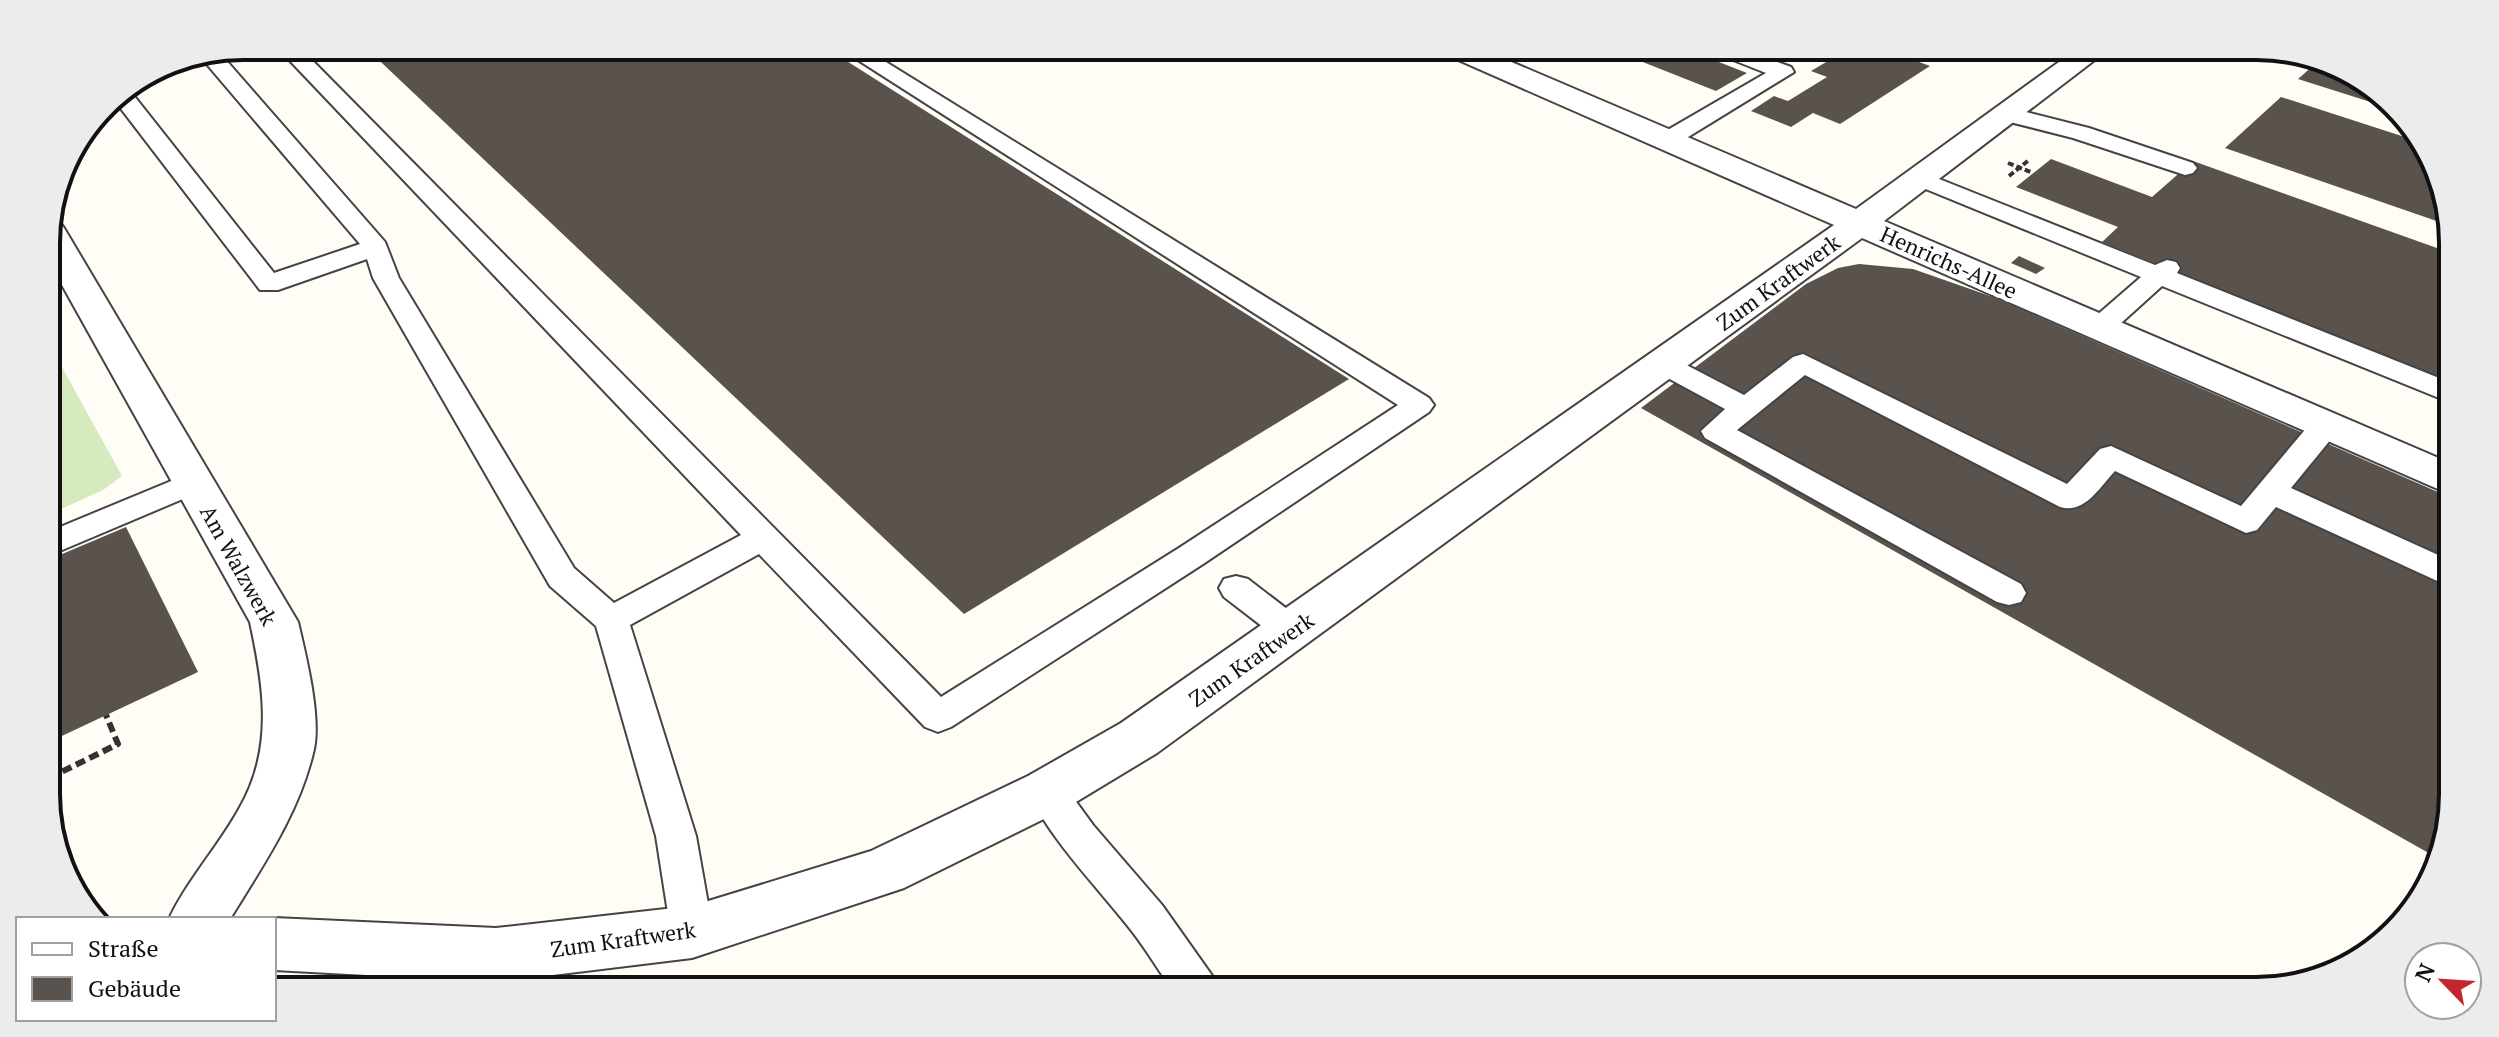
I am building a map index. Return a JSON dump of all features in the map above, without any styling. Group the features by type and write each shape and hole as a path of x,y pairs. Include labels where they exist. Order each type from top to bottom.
{"street":[{"name":"Henrichs-Allee","path":"1482,60 2439,475"},
{"name":"Zum Kraftwerk","path":"276,944 496,955 692,932 884,871 1047,792 1139,738 1292,631 1861,222 2080,60"},
{"name":"Am Walzwerk","path":"60,256 274,622 287,679 289,747 264,817 199,917"}],"lane":[{"path":"300,60 938,717 1191,556 1419,405 868,60"},
{"path":"1667,140 1783,72 1752,60"},
{"path":"216,63 376,247 386,278 562,577 611,620 676,836 692,932"},
{"path":"128,102 269,284 376,247"},
{"path":"2006,114 2081,133 2176,175 2055,139 2006,114"},
{"path":"1919,178 2163,271 2439,389"},
{"path":"2099,328 2163,271"},
{"path":"2009,593 1716,431 1803,363 2071,499 2111,456 2246,522 2325,426"},
{"path":"1663,364 1746,408"},
{"path":"60,540 193,483"},
{"path":"2271,492 2439,570"},
{"path":"611,620 764,537"},
{"path":"1236,588 1292,631"},
{"path":"1047,792 1079,837 1147,918 1188,977"}],"path":[{"path":"1976,201 2055,139"},
{"path":"60,773 118,744 106,715"}],"green space":[{"path":"60,364 122,476 103,490 60,510"}],"building":[{"path":"379,60 845,60 1349,379 964,614"},
{"path":"1638,60 1714,60 1747,73 1716,91"},
{"path":"1830,60 1914,60 1930,66 1840,124 1813,113 1791,127 1751,111 1774,96 1788,101 1827,77 1811,71"},
{"path":"2310,68 2337,79 2372,102 2298,79"},
{"path":"2281,97 2404,137 2425,173 2437,221 2225,148"},
{"path":"2051,159 2152,197 2193,161 2439,249 2439,377 2102,242 2118,227 2016,187"},
{"path":"2019,256 2045,268 2036,274 2011,263"},
{"path":"1859,264 1913,269 1993,297 2439,492 2439,794 2429,853 1641,408 1806,284 1838,268"},
{"path":"126,527 198,672 60,737 60,555"}]}
